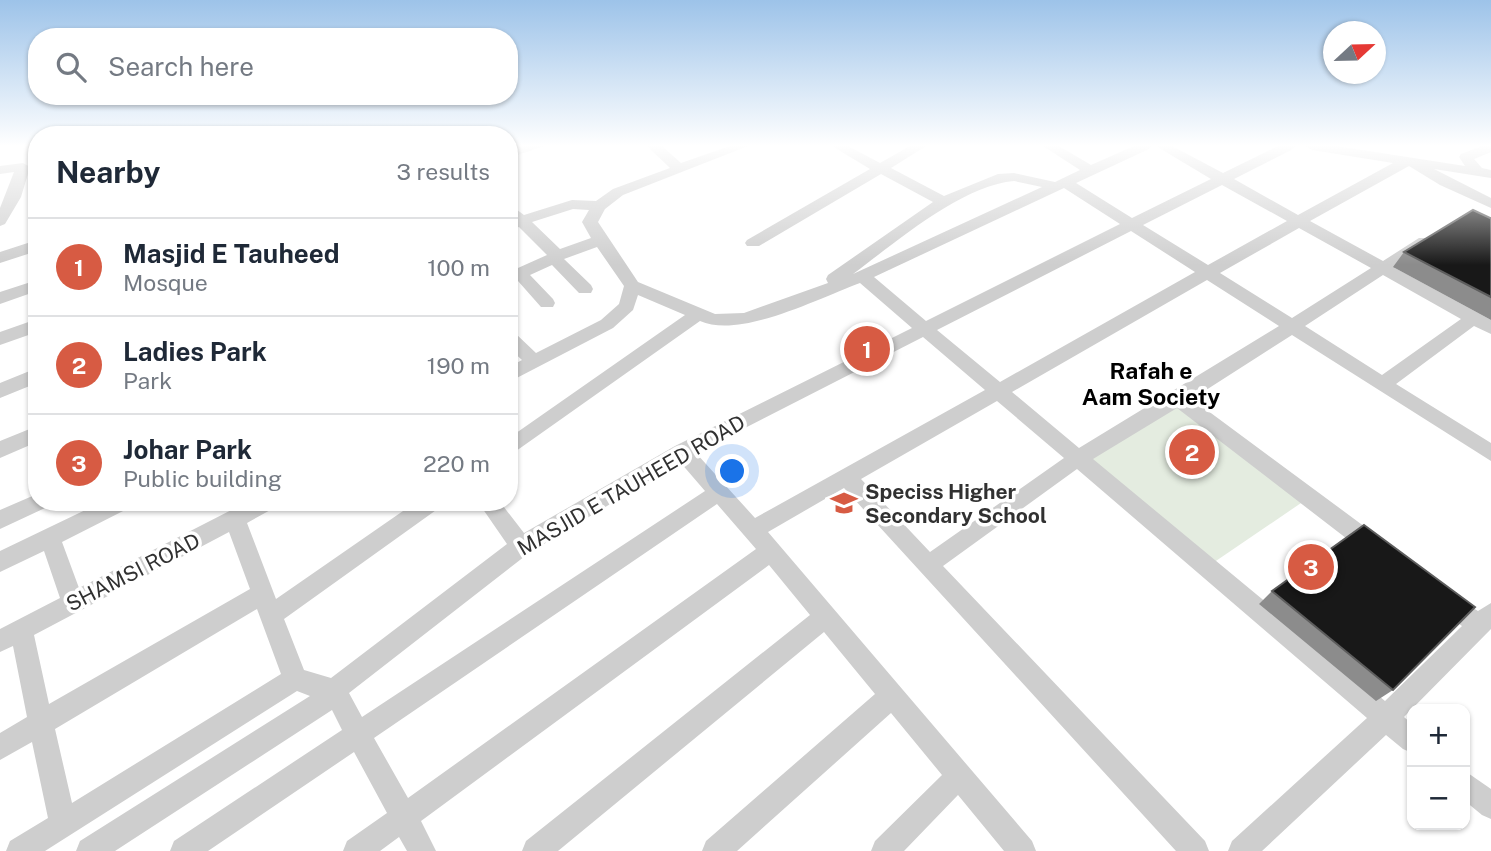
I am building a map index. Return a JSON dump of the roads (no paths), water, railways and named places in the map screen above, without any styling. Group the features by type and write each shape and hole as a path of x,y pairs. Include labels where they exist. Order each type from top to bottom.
{"street":[{"path":"0,221 14,197 17,186"},
{"path":"634,186 618,192 599,206 590,222 598,241 620,264 632,286 713,320 746,319 862,276 1055,186"},
{"path":"753,243 852,186"},
{"path":"914,186 943,202"},
{"path":"813,294 943,202 985,186"},
{"path":"1062,186 1132,224 1489,449"},
{"name":"MASJID E TAUHEED ROAD","path":"90,851 335,691 521,546 682,451 926,330 1206,186"},
{"path":"1235,186 1491,328"},
{"path":"753,530 1361,186"},
{"path":"1453,186 1490,204"},
{"path":"518,222 572,204 599,206"},
{"path":"1465,217 1490,204"},
{"path":"518,225 556,257 585,289"},
{"path":"928,565 1078,458 1178,399 1381,266 1441,231"},
{"path":"518,275 598,241"},
{"path":"0,257 28,248"},
{"path":"862,276 1407,736"},
{"path":"518,280 547,303"},
{"path":"518,370 607,324 627,306 632,286"},
{"path":"0,298 28,288"},
{"path":"518,441 698,314"},
{"path":"1383,384 1474,318"},
{"path":"0,339 28,328"},
{"path":"518,346 534,362"},
{"path":"0,391 28,379"},
{"path":"1178,399 1390,558"},
{"path":"0,450 28,437"},
{"path":"682,451 771,551 1022,851"},
{"path":"846,477 1195,851"},
{"path":"184,851 719,492"},
{"path":"1,512 28,505"},
{"path":"0,562 103,511"},
{"name":"SHAMSI ROAD","path":"11,635 250,511"},
{"path":"0,747 42,722 268,604 418,511"},
{"path":"495,511 521,546"},
{"path":"235,519 295,679"},
{"path":"50,537 73,603"},
{"path":"357,851 771,551"},
{"path":"1242,851 1387,718 1485,619 1434,592"},
{"path":"537,851 826,617"},
{"path":"11,635 42,722 62,825"},
{"path":"295,679 335,691 422,851"},
{"path":"20,851 295,679"},
{"path":"716,851 892,696"},
{"path":"885,851 959,776"},
{"path":"1470,788 1491,806"}],"place":[{"name":"Masjid E Tauheed","path":"867,349"},
{"name":"Ladies Park","path":"1192,452"},
{"name":"Speciss Higher Secondary School","path":"844,503"},
{"name":"Johar Park","path":"1311,567"}],"district":[{"name":"Rafah e Aam Society","path":"1151,383"}]}
